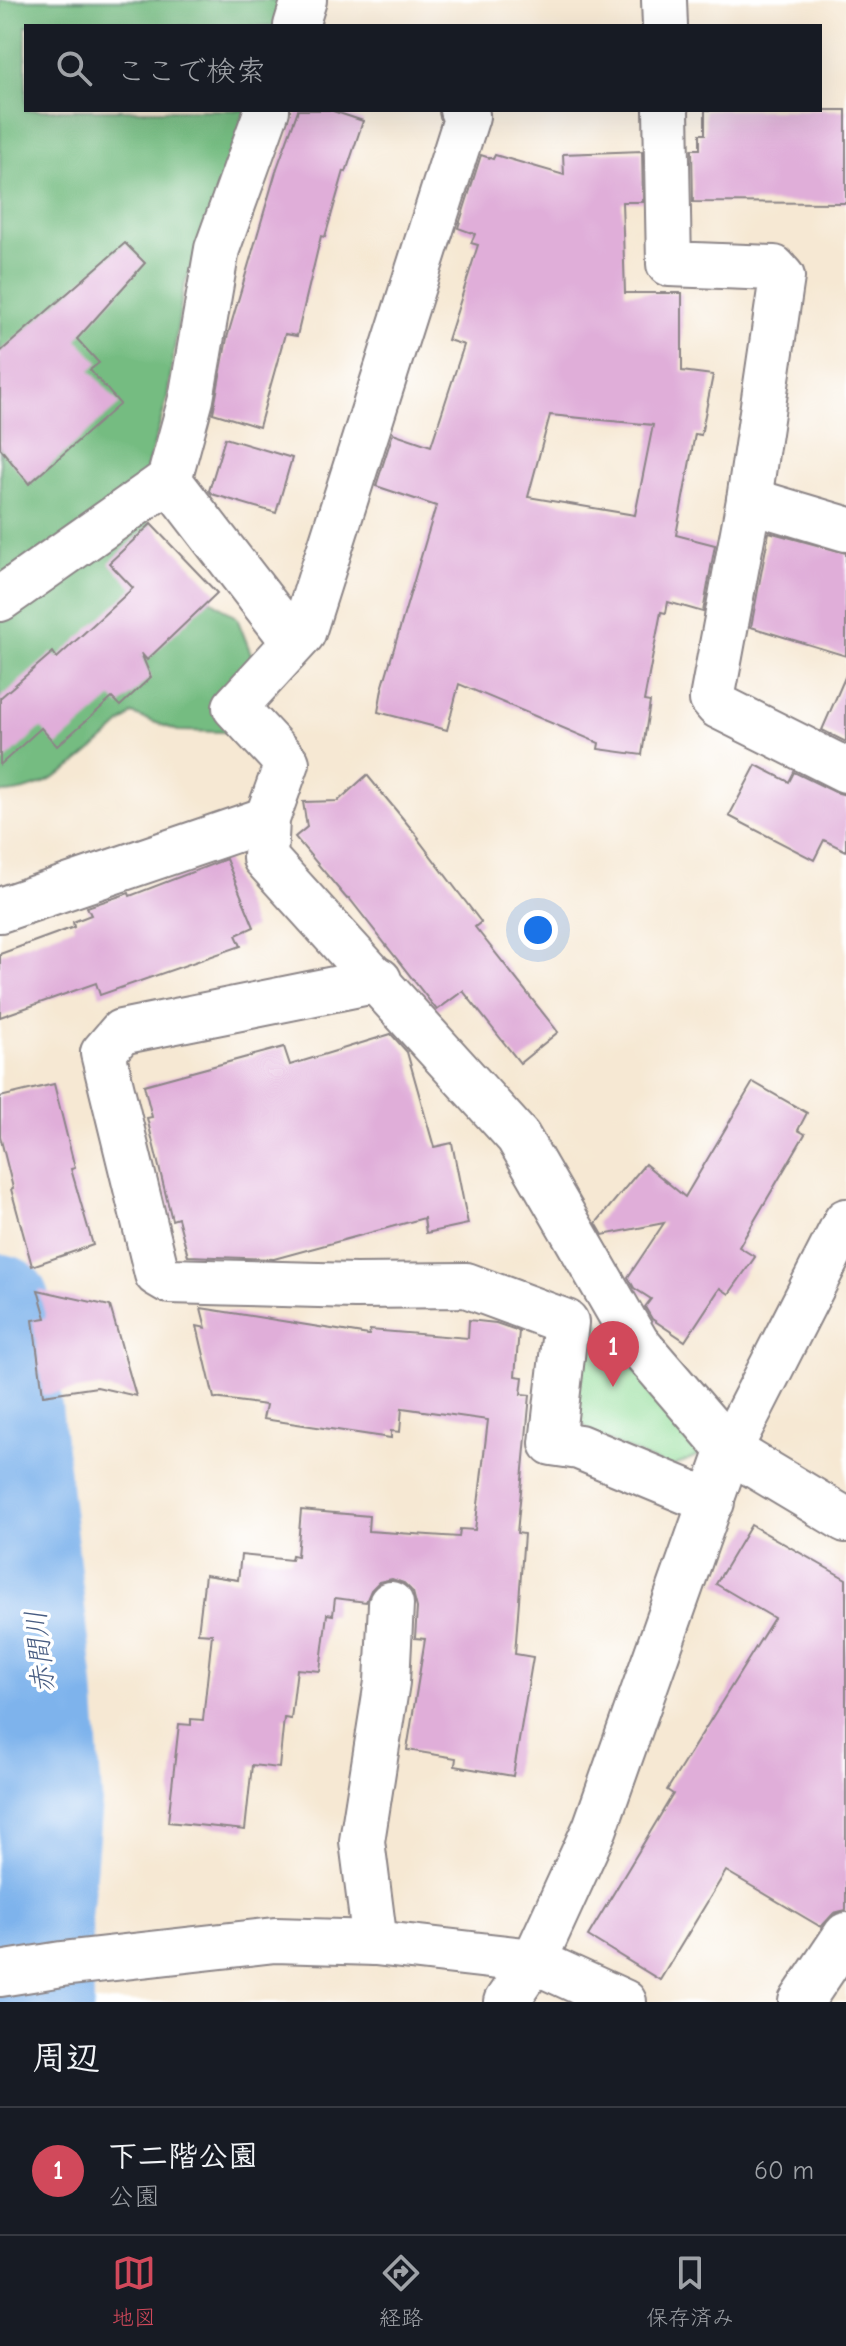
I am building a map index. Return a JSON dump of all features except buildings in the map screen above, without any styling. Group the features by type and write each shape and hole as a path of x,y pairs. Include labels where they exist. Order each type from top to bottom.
{"street":[{"path":"297,24 304,0"},
{"path":"664,0 665,24"},
{"path":"0,599 169,480 191,399 217,249 266,112"},
{"path":"464,112 467,116 303,633 235,707 287,763 267,819 265,858 379,980 518,1137 637,1343 729,1450 846,1520"},
{"path":"666,112 669,264 774,268 782,277 749,500 712,699 718,706 846,770"},
{"path":"169,480 294,642"},
{"path":"749,500 846,529"},
{"path":"0,910 267,819"},
{"path":"379,980 121,1032 103,1053 157,1274 169,1281 355,1286 466,1285 566,1322 552,1443 579,1447 712,1502"},
{"path":"506,2002 534,1961 595,1828 729,1450 846,1221"},
{"path":"375,1943 362,1841 387,1682 391,1604"},
{"path":"801,2002 846,1935"},
{"path":"28,1970 275,1940 375,1943 534,1961 624,2002"}],"green space":[{"path":"0,0 284,0 277,24 24,24 24,112 248,112 183,290 167,400 137,502 182,580 237,618 259,674 227,732 178,731 132,714 88,754 56,777 38,786 0,793"},
{"path":"587,1318 596,1319 625,1360 710,1450 670,1468 593,1434 571,1413"}],"waterway":[{"name":"赤間川","path":"0,1304 44,1687 52,1800 42,1917 44,2002"}],"place":[{"name":"下二階公園","path":"613,1387"}]}
